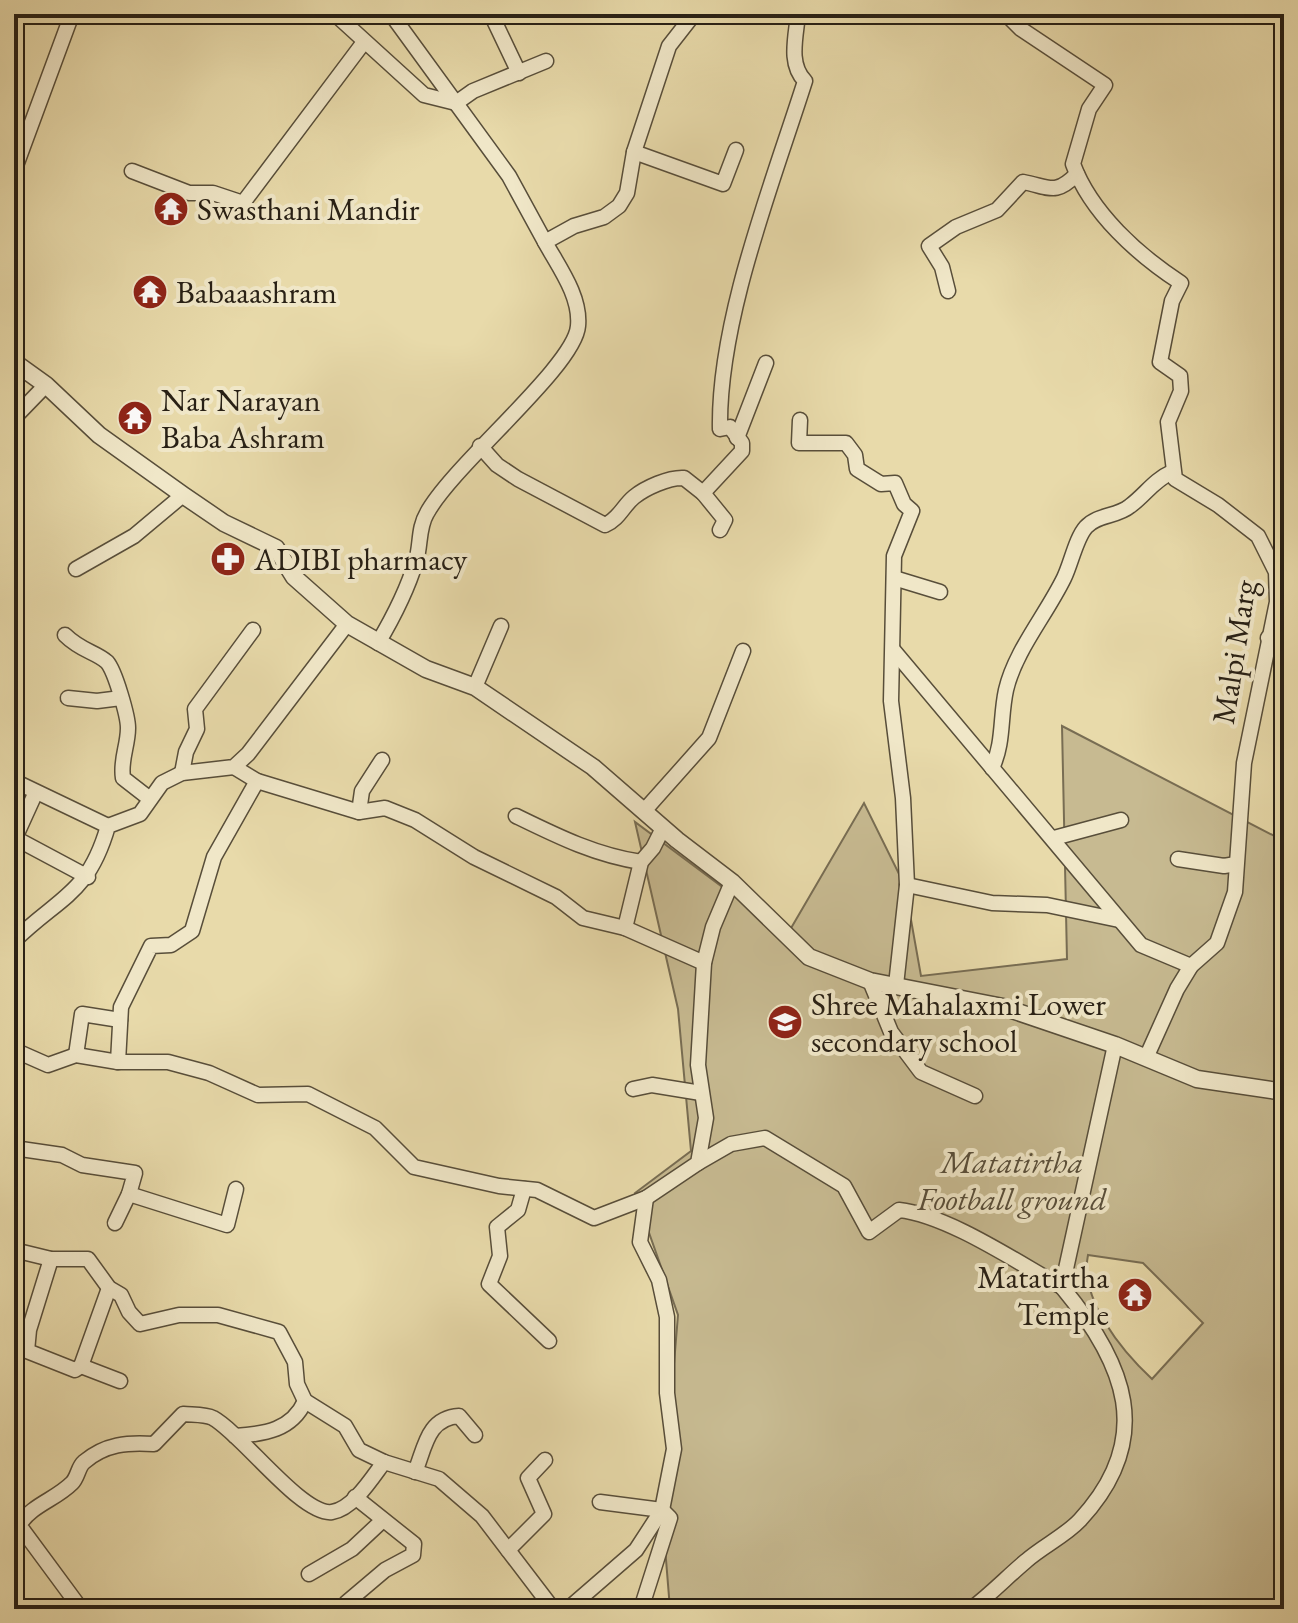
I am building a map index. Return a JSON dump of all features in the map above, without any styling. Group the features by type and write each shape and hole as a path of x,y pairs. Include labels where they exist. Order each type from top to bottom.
{"street":[{"path":"14,168 72,14"},
{"path":"335,14 424,95 456,103 473,91 546,61"},
{"path":"378,643 403,600 427,513 446,483 555,371 579,327 569,286 509,176 391,14"},
{"path":"491,14 519,73"},
{"path":"545,242 574,226 604,217 619,206 627,193 634,152 669,46 694,14"},
{"path":"703,493 742,451 730,427 720,428 728,342 775,169 805,81 796,73 794,57 798,14"},
{"path":"992,768 1001,750 1006,691 1018,652 1027,646 1062,582 1084,529 1100,517 1128,508 1152,485 1172,472 1168,422 1181,391 1180,376 1160,362 1172,301 1181,283 1154,265 1111,224 1077,174 1074,153 1089,109 1105,85 1021,29 1006,14"},
{"path":"132,171 189,193 213,193 243,203 364,42"},
{"path":"634,152 723,184 736,150"},
{"path":"948,291 942,267 929,246 956,227 997,210 1023,182 1049,190 1065,186 1077,174"},
{"path":"14,362 46,385 99,435 183,495 224,523 276,548 294,577 347,624 426,669 475,687 593,767 732,882 809,957 870,981 1003,1007 1115,1045 1197,1079 1284,1092"},
{"path":"737,438 766,363"},
{"path":"14,418 46,385"},
{"path":"800,420 799,443 846,443 855,455 859,471 881,484 891,481 898,487 904,504 912,511 894,556 891,701 903,798 907,885 896,985"},
{"path":"480,446 497,465 518,479 605,525 614,521 634,497 671,479 684,478 703,493 725,520 720,530"},
{"name":"Malpi Marg","path":"1146,1058 1191,966 1217,943 1235,892 1244,763 1277,637 1280,569 1258,536 1218,505 1179,484 1172,472"},
{"path":"76,569 134,536 183,495"},
{"path":"894,578 940,592"},
{"path":"14,781 35,794 108,826 140,814 162,783 182,773 234,767 248,754 347,624"},
{"path":"475,687 501,626"},
{"path":"182,773 186,752 197,729 195,709 253,630"},
{"path":"65,635 79,649 105,660 113,671 128,728 121,767 123,778 150,799"},
{"path":"644,811 709,738 743,651"},
{"path":"894,651 1141,945 1191,966"},
{"path":"68,698 97,701 121,698"},
{"path":"359,812 362,791 382,760"},
{"path":"234,767 257,781 359,812 385,808 415,820 474,857 556,897 583,918 625,928 704,963"},
{"path":"118,1062 121,1007 151,946 171,945 192,931 214,857 257,781"},
{"path":"35,794 15,838 88,877"},
{"path":"516,816 575,845 610,857 641,862"},
{"path":"1054,838 1121,820"},
{"path":"14,941 88,877 99,858 108,826"},
{"path":"625,928 641,862 653,848 663,828"},
{"path":"1178,859 1224,866 1236,864"},
{"path":"698,1163 706,1118 698,1065 704,963 713,927 732,882"},
{"path":"907,885 992,903 1047,905 1119,920"},
{"path":"870,981 891,1032 921,1072 975,1096"},
{"path":"76,1055 82,1014 120,1020"},
{"path":"1062,1287 1115,1045"},
{"path":"14,1050 48,1065 76,1055 118,1062 168,1062 209,1073 258,1095 308,1094 375,1128 414,1167 537,1190 594,1218 646,1198 731,1144 765,1138 844,1186 869,1232 899,1210 917,1212 986,1243 1062,1287 1087,1318 1115,1366 1124,1390 1126,1423 1118,1463 1099,1497 1078,1523 1027,1560 971,1609"},
{"path":"633,1089 661,1085 684,1093 701,1093"},
{"path":"14,1148 62,1155 82,1165 135,1173 115,1223"},
{"path":"129,1194 227,1225 236,1189"},
{"path":"524,1189 518,1210 497,1227 500,1256 489,1284 549,1341"},
{"path":"568,1609 636,1550 662,1510 674,1449 667,1393 667,1317 659,1280 640,1242 646,1198"},
{"path":"14,1250 51,1259 88,1259 109,1288 121,1295 129,1312 140,1324 179,1315 218,1315 279,1332 295,1362 297,1384 305,1401 345,1426 359,1450 384,1462 439,1479 482,1516 553,1609"},
{"path":"51,1259 29,1330 27,1351 75,1370 81,1366 109,1288"},
{"path":"81,1366 120,1381"},
{"path":"235,1436 289,1424 305,1401"},
{"path":"19,1525 29,1511 72,1483 81,1464 123,1442 154,1444 183,1414 211,1417 235,1436 286,1487 319,1511 332,1512 355,1497 384,1462"},
{"path":"415,1472 428,1432 440,1423 459,1416 475,1435"},
{"path":"508,1550 544,1514 528,1478 545,1460"},
{"path":"346,1609 346,1603 369,1583 413,1555 414,1544 355,1497"},
{"path":"600,1502 662,1510 670,1518 641,1609"},
{"path":"14,1506 19,1525 81,1609"},
{"path":"309,1574 352,1549 383,1520"}],"green space":[{"name":"Matatirtha Football ground","path":"1062,726 1284,841 1284,1609 670,1609 662,1510 678,1315 635,1193 691,1151 678,1009 635,822 787,935 864,803 905,886 921,976 1067,959","holes":["1088,1255 1143,1263 1203,1323 1152,1379 1105,1323 1096,1306 1087,1272"]}],"place":[{"name":"Swasthani Mandir","path":"171,209"},
{"name":"Babaaashram","path":"150,292"},
{"name":"Nar Narayan Baba Ashram","path":"135,418"},
{"name":"ADIBI pharmacy","path":"228,559"},
{"name":"Shree Mahalaxmi Lower secondary school","path":"785,1022"},
{"name":"Matatirtha Temple","path":"1135,1295"}]}
